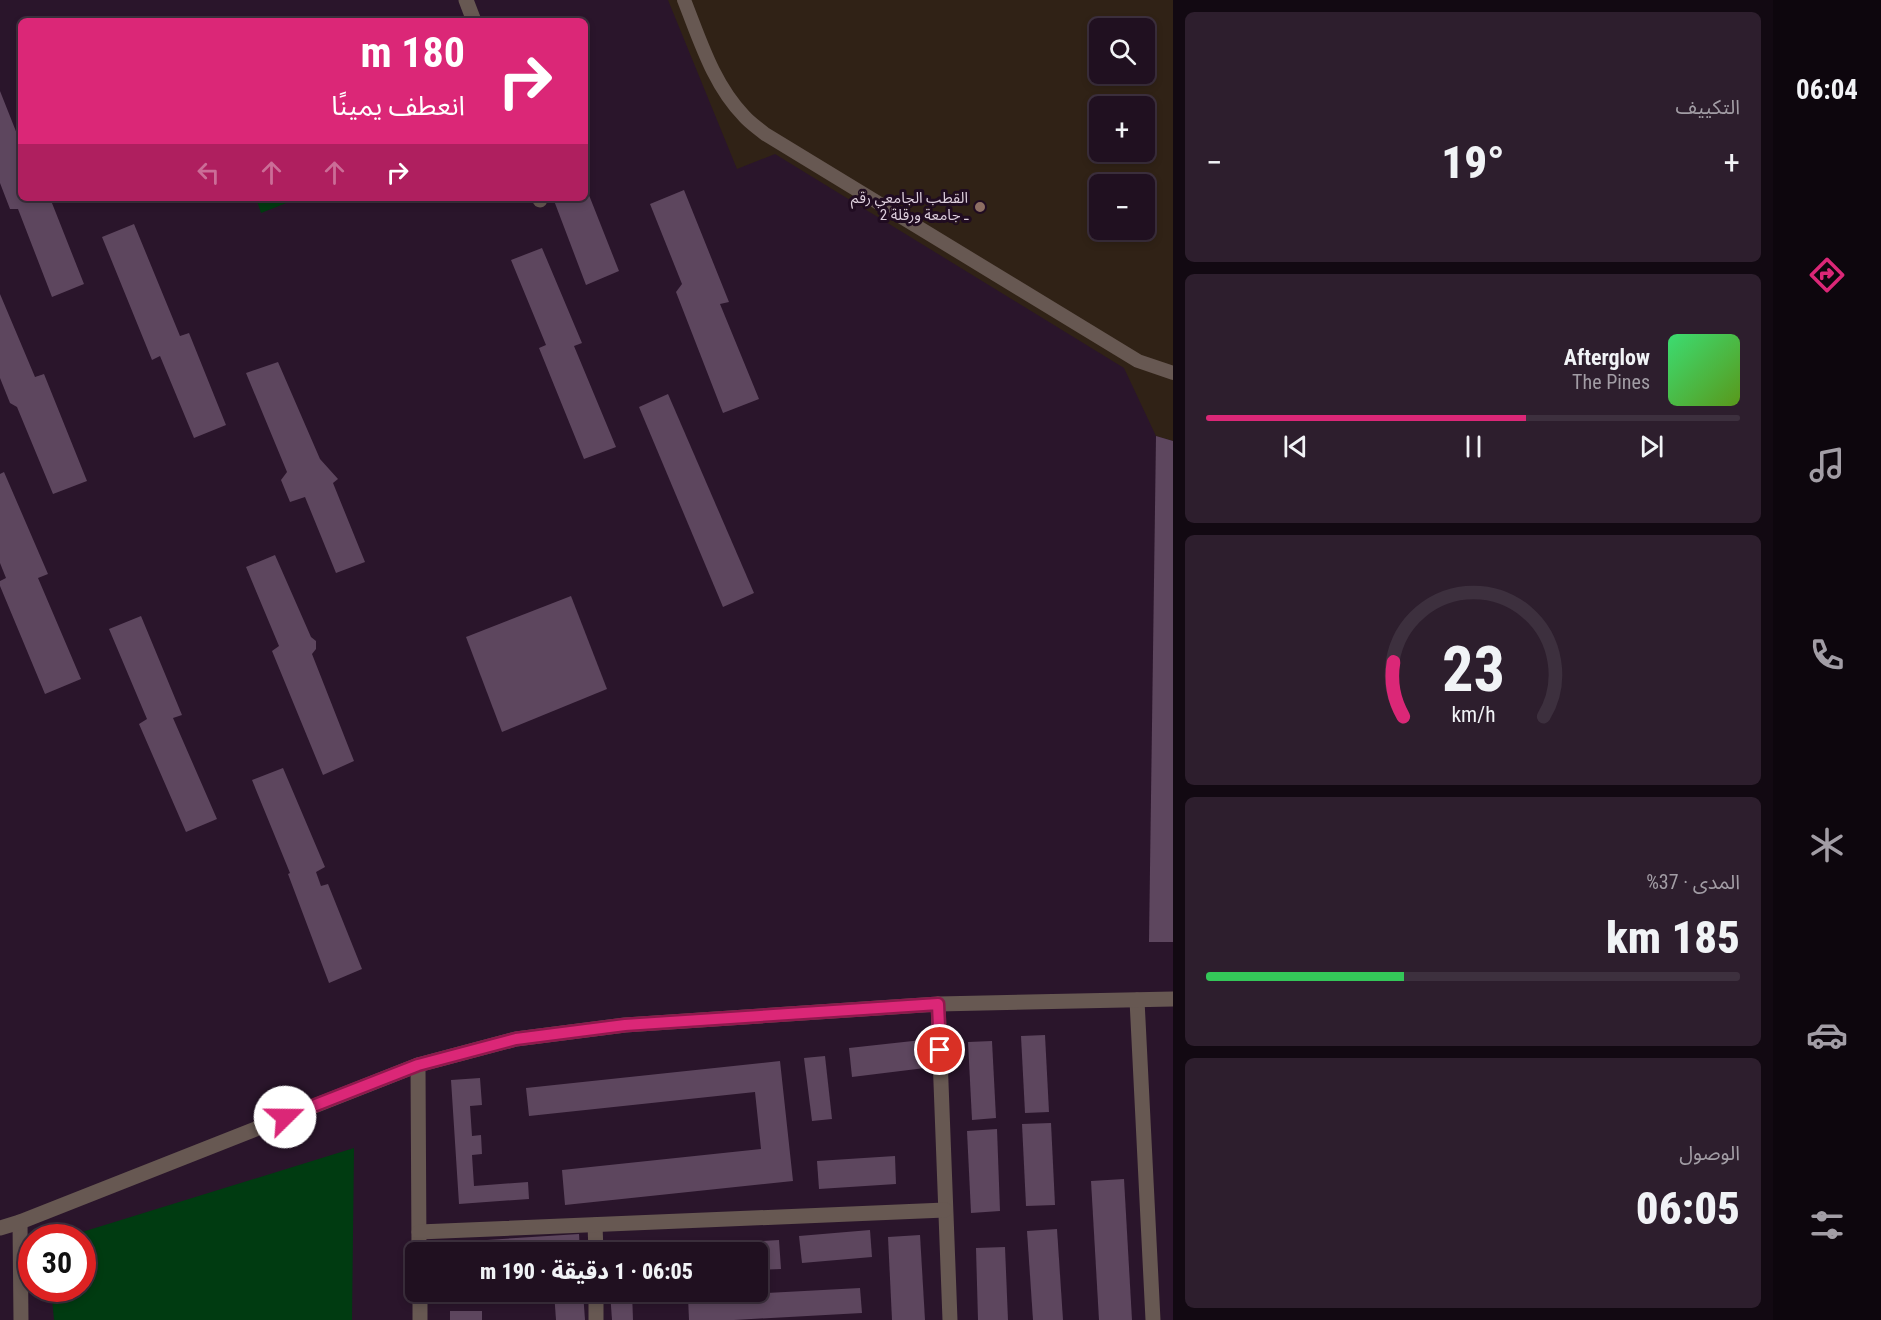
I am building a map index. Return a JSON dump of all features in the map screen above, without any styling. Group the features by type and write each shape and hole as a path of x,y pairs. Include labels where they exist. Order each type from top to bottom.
{"street":[{"path":"466,0 473,18"},
{"path":"0,1228 418,1065 516,1039 563,1032 938,1004 1173,999"},
{"path":"1137,1000 1154,1320"},
{"path":"938,1004 950,1320"},
{"path":"418,1065 419,1242"},
{"path":"419,1232 945,1210"},
{"path":"20,1222 21,1320"},
{"path":"596,1225 596,1242"},
{"path":"420,1302 420,1320"},
{"path":"596,1302 596,1320"}],"lane":[{"path":"684,0 711,67 725,92 744,116 765,134 1138,361 1173,373"}],"shaded area":[{"name":"القطب الجامعي رقم 2 ـ جامعة ورقلة","path":"668,0 1173,0 1173,441 1156,436 1124,368 775,154 737,169"}],"green space":[{"path":"257,201 291,201 261,213"},
{"path":"354,1148 352,1320 54,1320 52,1302 96,1302 96,1228"}],"building":[{"path":"0,91 18,136 18,201 51,201 84,284 52,297 18,209 10,209 0,183"},
{"path":"684,190 729,302 720,304 759,399 723,413 676,292 682,284 650,204"},
{"path":"588,193 619,271 586,285 554,201 588,201"},
{"path":"134,224 180,336 189,333 226,425 194,438 160,356 152,360 102,237"},
{"path":"542,248 582,343 574,346 616,447 584,459 539,348 546,345 511,260"},
{"path":"0,294 35,377 44,374 87,481 53,494 17,407 10,403 0,378"},
{"path":"278,362 320,459 338,479 333,483 365,562 336,573 305,497 290,502 281,480 287,472 246,373"},
{"path":"668,394 754,593 723,607 639,407"},
{"path":"1156,436 1173,441 1173,942 1149,942"},
{"path":"4,472 48,574 38,578 81,679 45,694 0,586 0,581 6,578 0,563 0,474"},
{"path":"275,555 311,637 316,641 316,649 312,654 354,761 323,775 272,651 279,646 246,567"},
{"path":"571,596 607,689 502,732 466,637"},
{"path":"141,616 182,715 173,718 217,819 186,832 139,724 147,719 109,629"},
{"path":"283,768 325,867 316,872 321,886 328,884 362,969 329,983 288,874 290,873 252,780"},
{"path":"1045,1035 1049,1112 1025,1113 1021,1036"},
{"path":"922,1040 925,1068 852,1077 849,1048"},
{"path":"992,1041 996,1118 972,1120 968,1042"},
{"path":"825,1056 832,1119 812,1121 804,1058"},
{"path":"780,1061 793,1181 565,1205 562,1170 761,1149 755,1092 529,1116 526,1088"},
{"path":"480,1078 482,1105 470,1106 472,1136 481,1135 482,1154 472,1155 474,1186 528,1182 529,1199 459,1204 451,1080"},
{"path":"1051,1123 1055,1205 1026,1206 1022,1124"},
{"path":"997,1129 1000,1211 971,1213 967,1131"},
{"path":"895,1156 896,1184 819,1189 817,1161"},
{"path":"1124,1179 1132,1320 1099,1320 1091,1181"},
{"path":"1057,1229 1063,1320 1033,1320 1027,1231"},
{"path":"870,1230 872,1257 802,1263 799,1236"},
{"path":"579,1234 579,1242 456,1242"},
{"path":"920,1235 925,1320 892,1320 888,1237"},
{"path":"779,1240 781,1269 768,1270 768,1242 748,1242"},
{"path":"1005,1247 1008,1320 978,1320 976,1248"},
{"path":"860,1288 862,1313 734,1320 689,1320 688,1302 768,1302 768,1293"},
{"path":"555,1302 584,1302 585,1320 556,1320"},
{"path":"611,1302 632,1302 633,1320 612,1320"},
{"path":"450,1311 482,1311 482,1320 450,1320"}],"place":[{"name":"القطب الجامعي رقم 2 ـ جامعة ورقلة","path":"980,207"}],"route":[{"path":"285,1117 418,1065 470,1050 516,1039 625,1025 938,1004 940,1050"}]}
